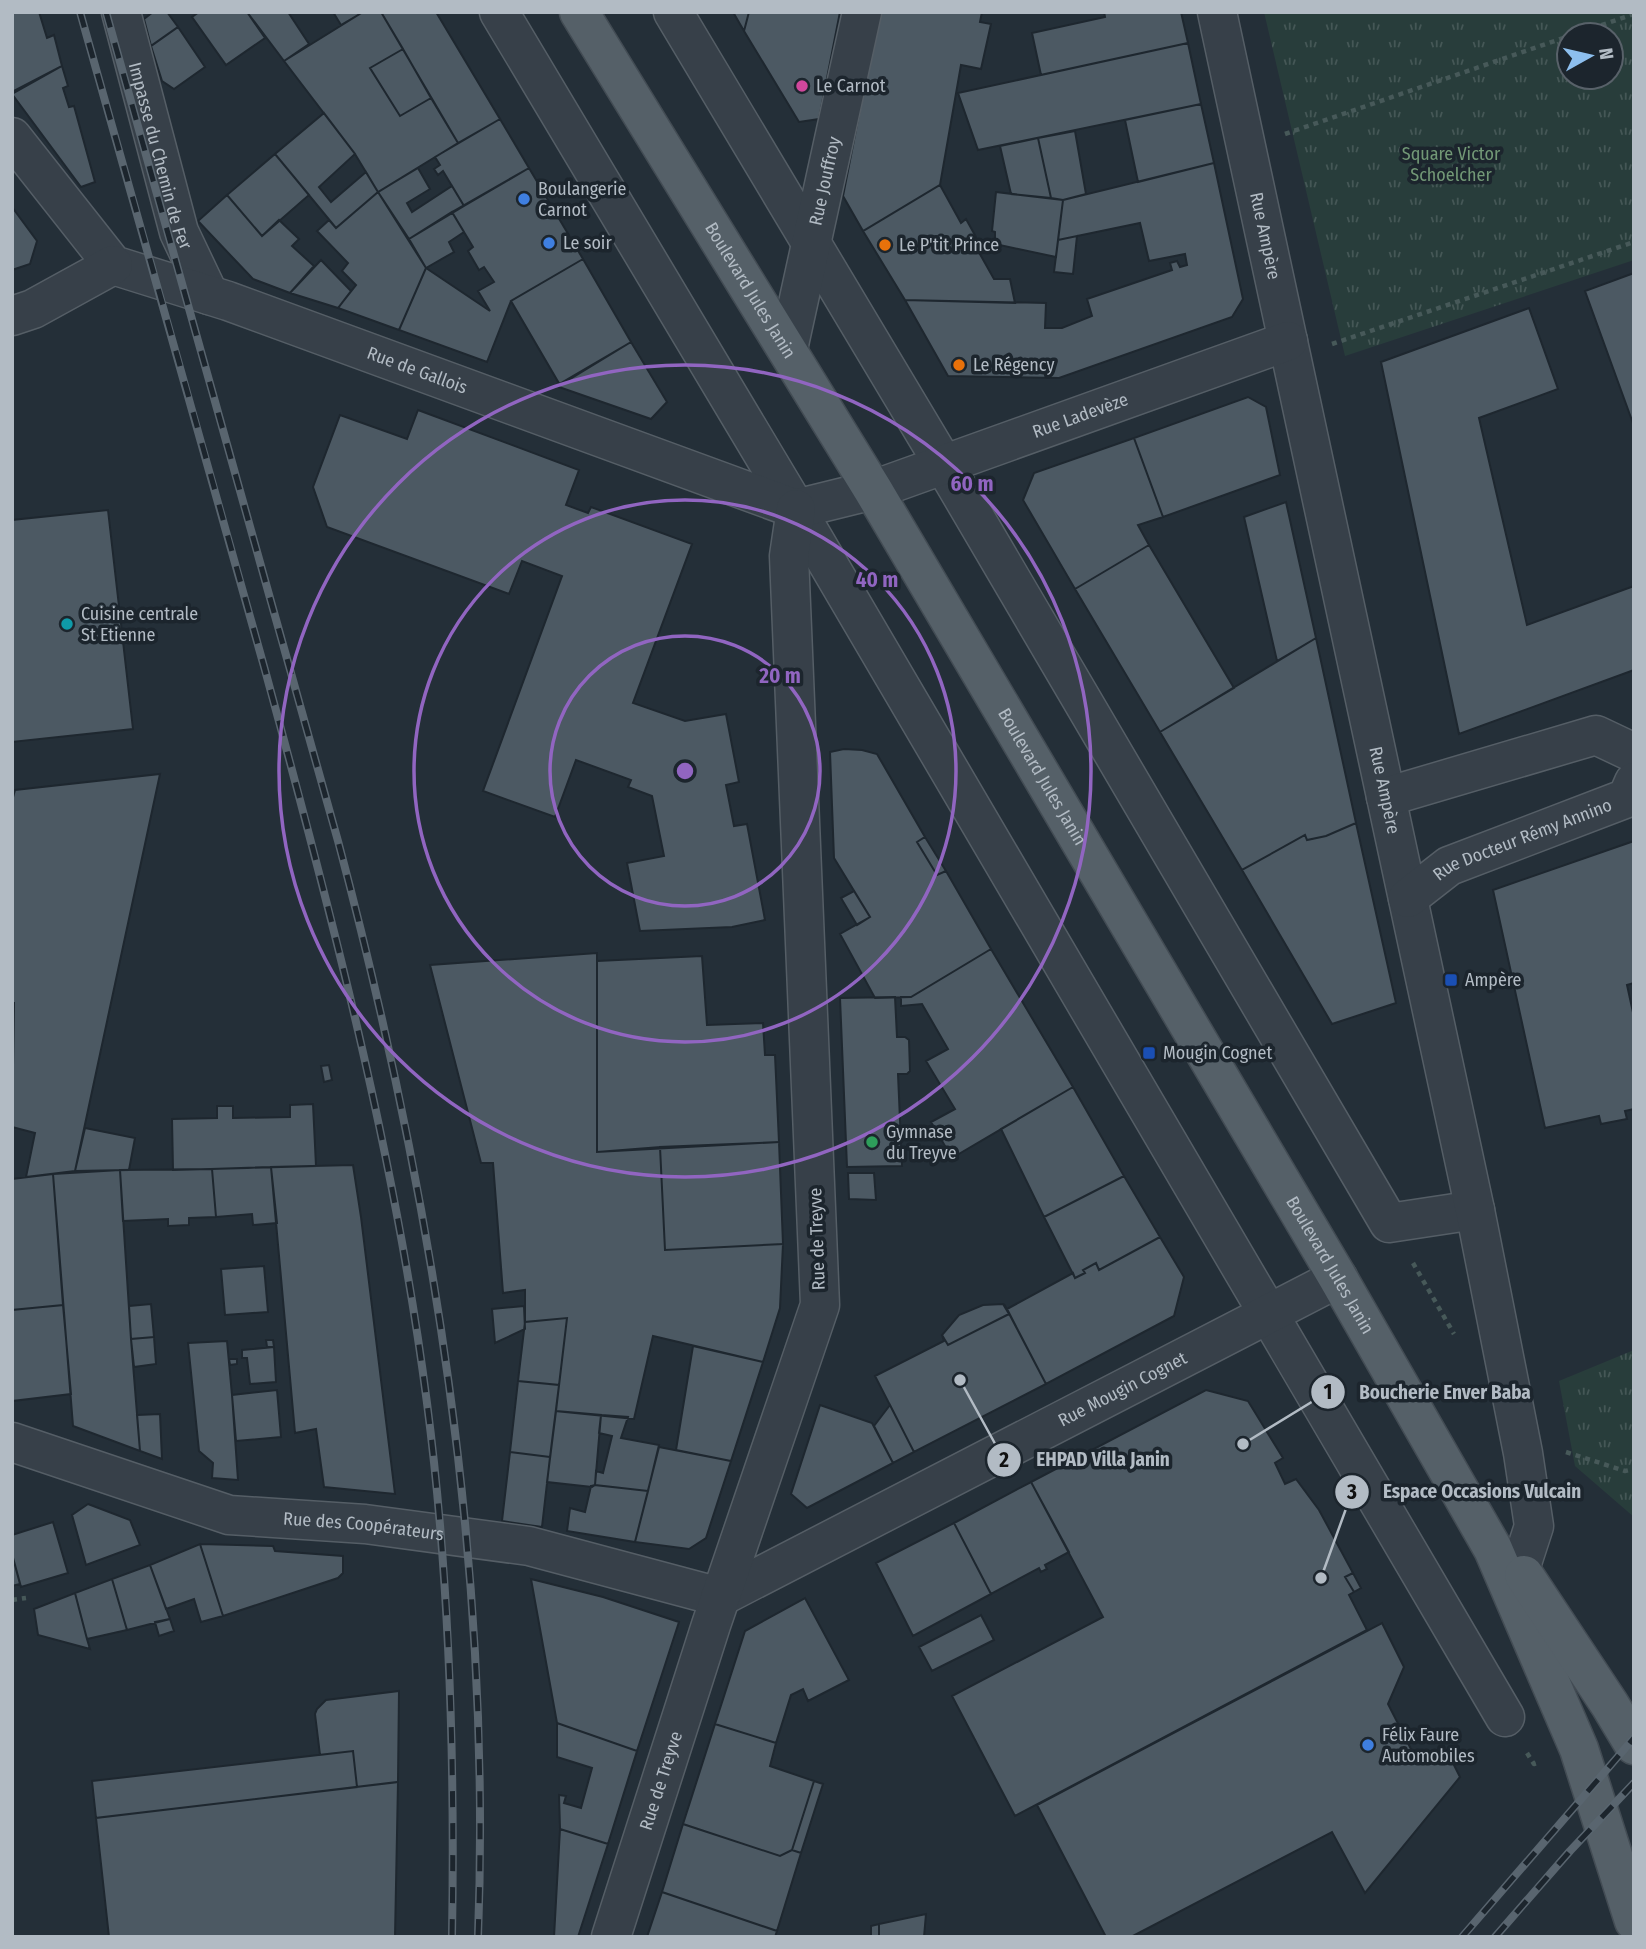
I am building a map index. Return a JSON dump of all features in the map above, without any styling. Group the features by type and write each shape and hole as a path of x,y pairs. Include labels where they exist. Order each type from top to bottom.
{"main road":[{"name":"Boulevard Jules Janin","path":"579,12 873,490 1507,1559 1610,1706 1634,1745"},
{"name":"Boulevard Jules Janin","path":"1507,1559 1579,1749 1634,1921"},
{"name":"Boulevard Jules Janin","path":"1579,1749 1634,1834"}],"street":[{"name":"Impasse du Chemin de Fer","path":"121,12 179,232 209,295"},
{"path":"499,12 796,509 1505,1717"},
{"path":"673,12 944,465 1389,1223 1475,1210"},
{"name":"Rue Jouffroy","path":"788,349 862,12"},
{"name":"Rue Ampère","path":"1217,12 1475,1210 1523,1452 1534,1527 1507,1559"},
{"path":"12,138 113,265 33,309 12,316"},
{"name":"Rue de Gallois","path":"113,265 209,295 796,509"},
{"name":"Rue Ladevèze","path":"873,490 1290,350"},
{"path":"796,509 873,490"},
{"name":"Rue de Treyve","path":"611,1937 720,1598 820,1304 789,556 796,509"},
{"path":"1386,797 1596,735 1634,753"},
{"name":"Rue Docteur Rémy Annino","path":"1408,898 1449,866 1627,798 1634,782"},
{"name":"Rue Mougin Cognet","path":"720,1598 1338,1278"},
{"name":"Rue des Coopérateurs","path":"12,1442 229,1515 365,1524 528,1546 720,1598"}],"path":[{"path":"1614,21 1634,14"},
{"path":"1246,148 1555,42"},
{"path":"1290,350 1634,242"},
{"path":"1523,1452 1560,1450 1625,1471 1634,1469"},
{"path":"12,1600 26,1598"}],"green space":[{"name":"Square Victor Schoelcher","path":"1264,12 1634,12 1634,260 1345,356"},
{"path":"1634,1350 1634,1517 1575,1466 1559,1381"}],"building":[{"path":"12,12 39,12 47,38 54,35 62,66 12,92"},
{"path":"153,12 167,12 178,27 151,46 144,19"},
{"path":"199,12 247,12 265,38 226,65 192,17"},
{"path":"247,12 288,12 309,44 284,61"},
{"path":"333,12 363,12 341,25"},
{"path":"363,12 381,12 403,49 370,68 400,116 431,98 458,143 378,192 355,154 284,61"},
{"path":"381,12 436,12 500,119 458,143"},
{"path":"733,12 749,12 744,31"},
{"path":"749,12 840,12 819,119 799,122 744,31"},
{"path":"879,12 982,12 980,22 991,24 981,69 961,65 940,185 863,231 843,196"},
{"path":"1104,12 1181,12 1188,43 1041,75 1032,33 1105,17"},
{"path":"178,27 205,67 174,89 162,81 151,46"},
{"path":"1188,43 1201,104 978,150 958,93"},
{"path":"403,49 431,98 400,116 370,68"},
{"path":"62,66 68,86 63,88 69,107 74,106 95,182 81,187 12,94"},
{"path":"1201,104 1214,163 1138,182 1125,120"},
{"path":"324,113 355,154 319,187 331,202 366,172 378,192 336,228 275,154"},
{"path":"500,119 529,168 464,206 443,171 438,175 434,169 440,165 435,157"},
{"path":"1075,131 1086,194 1063,200 1051,198 1038,138"},
{"path":"1038,138 1051,198 1011,194 1000,146"},
{"path":"275,154 309,195 262,236 227,195"},
{"path":"1214,163 1243,299 1232,317 1059,378 948,376 905,300 1046,303 1045,328 1062,328 1092,316 1087,299 1172,270 1170,263 1177,261 1180,267 1187,265 1185,254 1149,261 1140,223 1058,240 1063,200"},
{"path":"418,168 430,189 407,203 412,212 452,186 464,206 409,239 378,192"},
{"path":"529,168 583,259 511,301 487,362 399,330 426,268 490,311 478,291 494,282 484,267 479,270 468,251 473,247 452,212"},
{"path":"940,185 961,223 966,219 976,237 972,240 994,279 1010,279 1015,303 905,300 863,231"},
{"path":"378,192 426,268 399,330 338,308 356,285 342,271 348,263 317,231 329,220 336,228"},
{"path":"996,192 1063,200 1056,257 995,244 995,232 992,231"},
{"path":"227,195 262,236 279,220 299,239 292,246 314,266 290,293 253,279 198,221"},
{"path":"12,207 37,241 30,264 12,270"},
{"path":"452,212 464,232 449,242 454,252 426,268 409,239"},
{"path":"1077,236 1073,274 1054,272 1058,240"},
{"path":"583,259 631,342 560,385 511,301"},
{"path":"321,260 351,291 338,308 290,293"},
{"path":"1634,273 1634,426 1585,291"},
{"path":"1529,308 1558,389 1479,418 1527,625 1634,586 1634,670 1459,734 1381,362"},
{"path":"631,342 667,402 651,419 556,386"},
{"path":"1248,397 1266,407 1280,475 1163,517 1134,438"},
{"path":"418,410 579,470 566,505 588,513 591,507 692,544 633,703 685,721 726,714 739,782 726,785 734,826 747,824 765,920 732,927 640,931 627,863 664,856 652,796 628,787 631,780 576,760 555,817 483,791 562,576 522,561 509,594 327,527 313,487 340,415 407,439"},
{"path":"1134,438 1163,517 1138,525 1149,545 1075,589 1023,500 1034,473"},
{"path":"1286,502 1316,638 1277,661 1244,517"},
{"name":"Cuisine centrale St Etienne","path":"108,510 133,729 12,742 12,520"},
{"path":"1149,545 1234,688 1160,732 1075,589"},
{"path":"1316,638 1356,823 1326,836 1307,840 1305,835 1242,870 1160,732"},
{"path":"844,749 877,754 925,837 917,842 937,875 946,871 991,949 911,997 875,998 840,934 870,917 834,858 830,752"},
{"path":"160,774 75,1171 26,1177 35,1133 12,1127 12,801 15,790"},
{"path":"1356,823 1396,1003 1332,1024 1242,870 1305,835 1307,840 1326,836"},
{"path":"925,837 946,871 937,875 917,842"},
{"path":"1634,841 1634,983 1627,985 1634,1017 1634,1109 1625,1111 1627,1119 1601,1124 1599,1116 1545,1128 1493,890"},
{"path":"854,891 870,917 857,925 841,898"},
{"path":"991,949 1073,1087 952,1158 931,1122 955,1109 926,1061 948,1049 922,1004 901,1006 901,997 911,997"},
{"path":"597,953 597,1152 660,1147 665,1250 783,1244 780,1308 763,1362 653,1336 634,1419 556,1411 567,1318 525,1322 525,1290 503,1293 493,1163 481,1163 430,965"},
{"path":"702,956 707,1025 763,1023 765,1055 775,1055 779,1142 597,1152 597,961"},
{"path":"895,997 897,1037 909,1040 910,1071 907,1074 898,1074 902,1166 847,1167 840,998"},
{"path":"329,1065 332,1080 324,1082 321,1066"},
{"path":"1073,1087 1124,1176 1044,1217 1001,1129"},
{"path":"313,1104 316,1166 173,1170 172,1119 217,1118 217,1106 233,1106 233,1118 290,1117 290,1105"},
{"path":"85,1128 135,1138 129,1170 75,1171"},
{"path":"779,1142 783,1244 665,1250 660,1147"},
{"path":"353,1165 395,1494 324,1487 316,1429 295,1433 271,1167"},
{"path":"271,1167 277,1223 253,1225 252,1214 216,1217 212,1169"},
{"path":"212,1169 216,1217 189,1218 189,1225 168,1226 168,1219 123,1221 120,1170"},
{"path":"120,1170 140,1451 73,1426 53,1174"},
{"path":"848,1173 874,1173 876,1200 849,1199"},
{"path":"53,1174 63,1305 12,1310 12,1179"},
{"path":"1124,1176 1160,1237 1099,1270 1096,1263 1075,1278 1044,1217"},
{"path":"1160,1237 1184,1277 1174,1316 1046,1384 1007,1309 1073,1273 1075,1278 1096,1263 1099,1270"},
{"path":"264,1266 268,1312 225,1315 221,1269"},
{"path":"151,1304 154,1337 131,1339 129,1306"},
{"path":"1003,1304 1009,1314 948,1345 942,1335 959,1315 983,1305"},
{"path":"1004,1304 1046,1384 914,1452 875,1376 944,1341 942,1335 948,1345 1009,1314"},
{"path":"63,1305 71,1394 12,1401 12,1310"},
{"path":"524,1306 525,1329 495,1343 492,1309"},
{"path":"567,1318 559,1385 518,1381 525,1322"},
{"path":"154,1337 156,1364 134,1367 131,1339"},
{"path":"266,1340 273,1340 274,1347 267,1347"},
{"path":"227,1341 238,1480 212,1478 213,1463 199,1451 188,1343"},
{"path":"693,1346 763,1362 731,1461 676,1450"},
{"path":"274,1347 276,1382 250,1384 247,1358 242,1358 242,1350"},
{"path":"229,1359 237,1359 237,1364 230,1365"},
{"path":"518,1381 559,1385 550,1457 510,1452"},
{"path":"277,1390 281,1437 236,1441 232,1395"},
{"path":"1206,1390 1248,1401 1283,1458 1275,1463 1285,1484 1296,1479 1319,1510 1353,1573 1345,1577 1354,1592 1349,1595 1367,1630 1015,1816 952,1696 1103,1617 1031,1482"},
{"path":"820,1405 872,1423 893,1463 807,1508 791,1494"},
{"path":"890,1405 914,1452 893,1463 874,1426"},
{"path":"556,1411 601,1415 595,1485 592,1487 547,1482"},
{"path":"160,1414 162,1459 140,1451 137,1415"},
{"path":"601,1415 628,1417 621,1438 659,1445 648,1491 595,1485 596,1471 603,1473 612,1436 599,1433"},
{"path":"659,1447 731,1461 706,1538 689,1549 635,1542"},
{"path":"510,1452 550,1457 542,1527 502,1521"},
{"path":"1031,1482 1069,1552 1045,1565 1047,1569 1041,1572 1039,1568 991,1594 954,1523"},
{"path":"591,1486 648,1491 635,1542 567,1531 570,1508 585,1512"},
{"path":"88,1504 130,1520 140,1545 86,1565 72,1515"},
{"path":"53,1522 68,1573 21,1587 12,1554 12,1535"},
{"path":"954,1523 991,1594 913,1636 876,1563"},
{"path":"200,1544 273,1546 275,1551 343,1556 343,1573 338,1578 223,1616"},
{"path":"200,1544 223,1616 201,1622 194,1599 166,1609 150,1565"},
{"path":"12,1554 20,1584 12,1586"},
{"path":"150,1565 170,1619 127,1630 112,1579"},
{"path":"1353,1573 1361,1588 1354,1592 1345,1577"},
{"path":"112,1579 127,1630 87,1639 75,1593"},
{"path":"531,1579 603,1597 679,1622 637,1751 557,1723"},
{"path":"75,1593 90,1649 38,1635 34,1609"},
{"path":"805,1598 849,1680 808,1701 803,1689 791,1695 776,1743 715,1724 745,1631"},
{"path":"981,1615 994,1640 932,1671 919,1647"},
{"path":"170,1619 174,1631 159,1636 155,1622"},
{"path":"1382,1623 1404,1667 1388,1704 1412,1751 1450,1757 1460,1777 1365,1893 1332,1832 1131,1937 1106,1937 1037,1805"},
{"path":"399,1691 398,1782 357,1787 353,1751 320,1755 315,1714 317,1709 326,1700"},
{"path":"557,1723 637,1751 608,1844 560,1829 559,1795 566,1796 564,1803 581,1808 592,1768 557,1757"},
{"path":"715,1724 776,1743 770,1766 814,1781 792,1850 780,1856 683,1824"},
{"path":"353,1751 357,1787 96,1818 92,1781"},
{"path":"814,1781 823,1784 801,1853 792,1850"},
{"path":"398,1782 395,1937 109,1937 96,1818"},
{"path":"683,1824 780,1856 792,1850 801,1853 777,1931 662,1892"},
{"path":"560,1829 608,1844 578,1937 554,1937"},
{"path":"662,1892 777,1931 775,1937 647,1937"},
{"path":"926,1914 924,1937 879,1937 879,1924"},
{"path":"879,1924 879,1937 871,1937 871,1926"}],"railway":[{"path":"80,12 314,852 359,1034 397,1217 427,1403 441,1536 453,1803 452,1937"},
{"path":"106,12 338,841 372,975 402,1111 428,1247 449,1384 465,1522 475,1660 480,1798 478,1937"},
{"path":"1462,1937 1634,1738"},
{"path":"1495,1937 1634,1783"}],"place":[{"name":"Le Carnot","path":"802,86"},
{"name":"Boulangerie Carnot","path":"524,199"},
{"name":"Le soir","path":"549,243"},
{"name":"Le P'tit Prince","path":"885,245"},
{"name":"Le Régency","path":"959,365"},
{"name":"Cuisine centrale St Etienne","path":"67,624"},
{"name":"Ampère","path":"1451,980"},
{"name":"Mougin Cognet","path":"1149,1053"},
{"name":"Gymnase du Treyve","path":"872,1142"},
{"name":"EHPAD Villa Janin","path":"960,1380"},
{"name":"Boucherie Enver Baba","path":"1243,1444"},
{"name":"Espace Occasions Vulcain","path":"1321,1578"},
{"name":"Félix Faure Automobiles","path":"1368,1745"}]}
